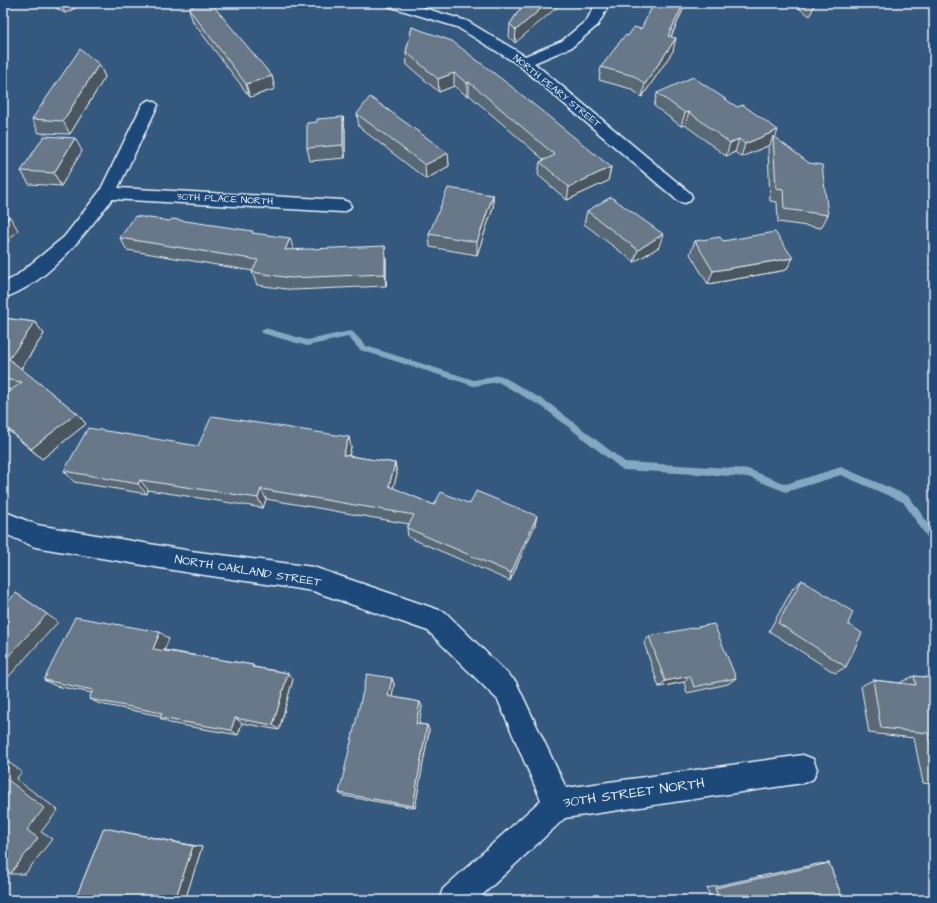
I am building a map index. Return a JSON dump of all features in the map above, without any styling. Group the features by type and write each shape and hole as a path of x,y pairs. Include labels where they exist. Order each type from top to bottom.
{"street":[{"name":"NORTH PEARY STREET","path":"393,3 462,24 524,62 684,197"},
{"path":"524,62 567,44 593,22 604,3"},
{"path":"3,291 22,282 70,240 108,193 150,105"},
{"name":"30TH PLACE NORTH","path":"108,193 342,206"},
{"name":"NORTH OAKLAND STREET","path":"3,522 35,536 192,562 313,579 436,621 507,691 558,804"},
{"name":"30TH STREET NORTH","path":"454,900 558,804 803,769"}],"building":[{"path":"197,3 211,3 272,76 246,84 189,9"},
{"path":"524,3 548,3 516,30 510,24"},
{"path":"654,3 684,3 668,36 676,38 645,84 634,76 601,67 625,35 628,36 634,27 641,29"},
{"path":"412,27 452,41 512,87 611,167 569,187 540,162 555,155 469,82 467,83 454,73 438,79 406,52"},
{"path":"80,49 99,64 63,121 32,119"},
{"path":"693,77 737,107 743,105 778,130 745,144 739,139 730,143 689,112 685,113 657,93"},
{"path":"370,97 448,153 425,165 357,114"},
{"path":"343,117 343,145 307,148 307,123 317,122 317,119"},
{"path":"44,136 75,138 54,173 21,171"},
{"path":"773,136 809,163 822,165 828,215 784,209 783,189 776,188"},
{"path":"448,188 493,195 477,242 429,234"},
{"path":"611,197 663,234 638,250 587,211"},
{"path":"3,216 10,217 3,224"},
{"path":"135,216 170,221 172,219 290,238 285,250 385,246 385,274 290,278 252,272 258,260 120,238"},
{"path":"775,232 793,258 713,271 695,241 720,237 723,241"},
{"path":"3,318 35,322 9,359 77,413 31,449 3,424 3,396 22,382 3,379"},
{"path":"212,416 349,437 343,455 395,463 389,486 434,505 441,492 470,504 476,491 537,516 511,573 407,528 414,515 261,489 258,498 140,480 138,484 64,471 88,428 198,446"},
{"path":"802,580 853,612 848,624 862,633 846,667 778,623"},
{"path":"16,593 47,614 3,662 3,607"},
{"path":"75,617 160,632 153,649 253,665 252,667 288,673 273,725 235,718 231,730 160,718 162,713 89,699 93,690 44,680"},
{"path":"714,624 736,678 694,687 690,676 665,681 649,636"},
{"path":"367,674 392,678 388,696 420,702 416,724 427,725 413,806 339,793"},
{"path":"914,676 934,678 934,762 928,733 881,728 873,680 916,685"},
{"path":"3,765 8,768 3,774"},
{"path":"3,776 44,808 27,830 38,838 10,874 3,868"},
{"path":"104,828 193,846 175,900 75,900"},
{"path":"829,863 843,900 719,900 715,888"}],"waterway":[{"path":"265,331 307,343 350,334 363,348 474,383 499,378 547,406 623,466 748,473 786,488 841,471 906,499 934,540"}]}
